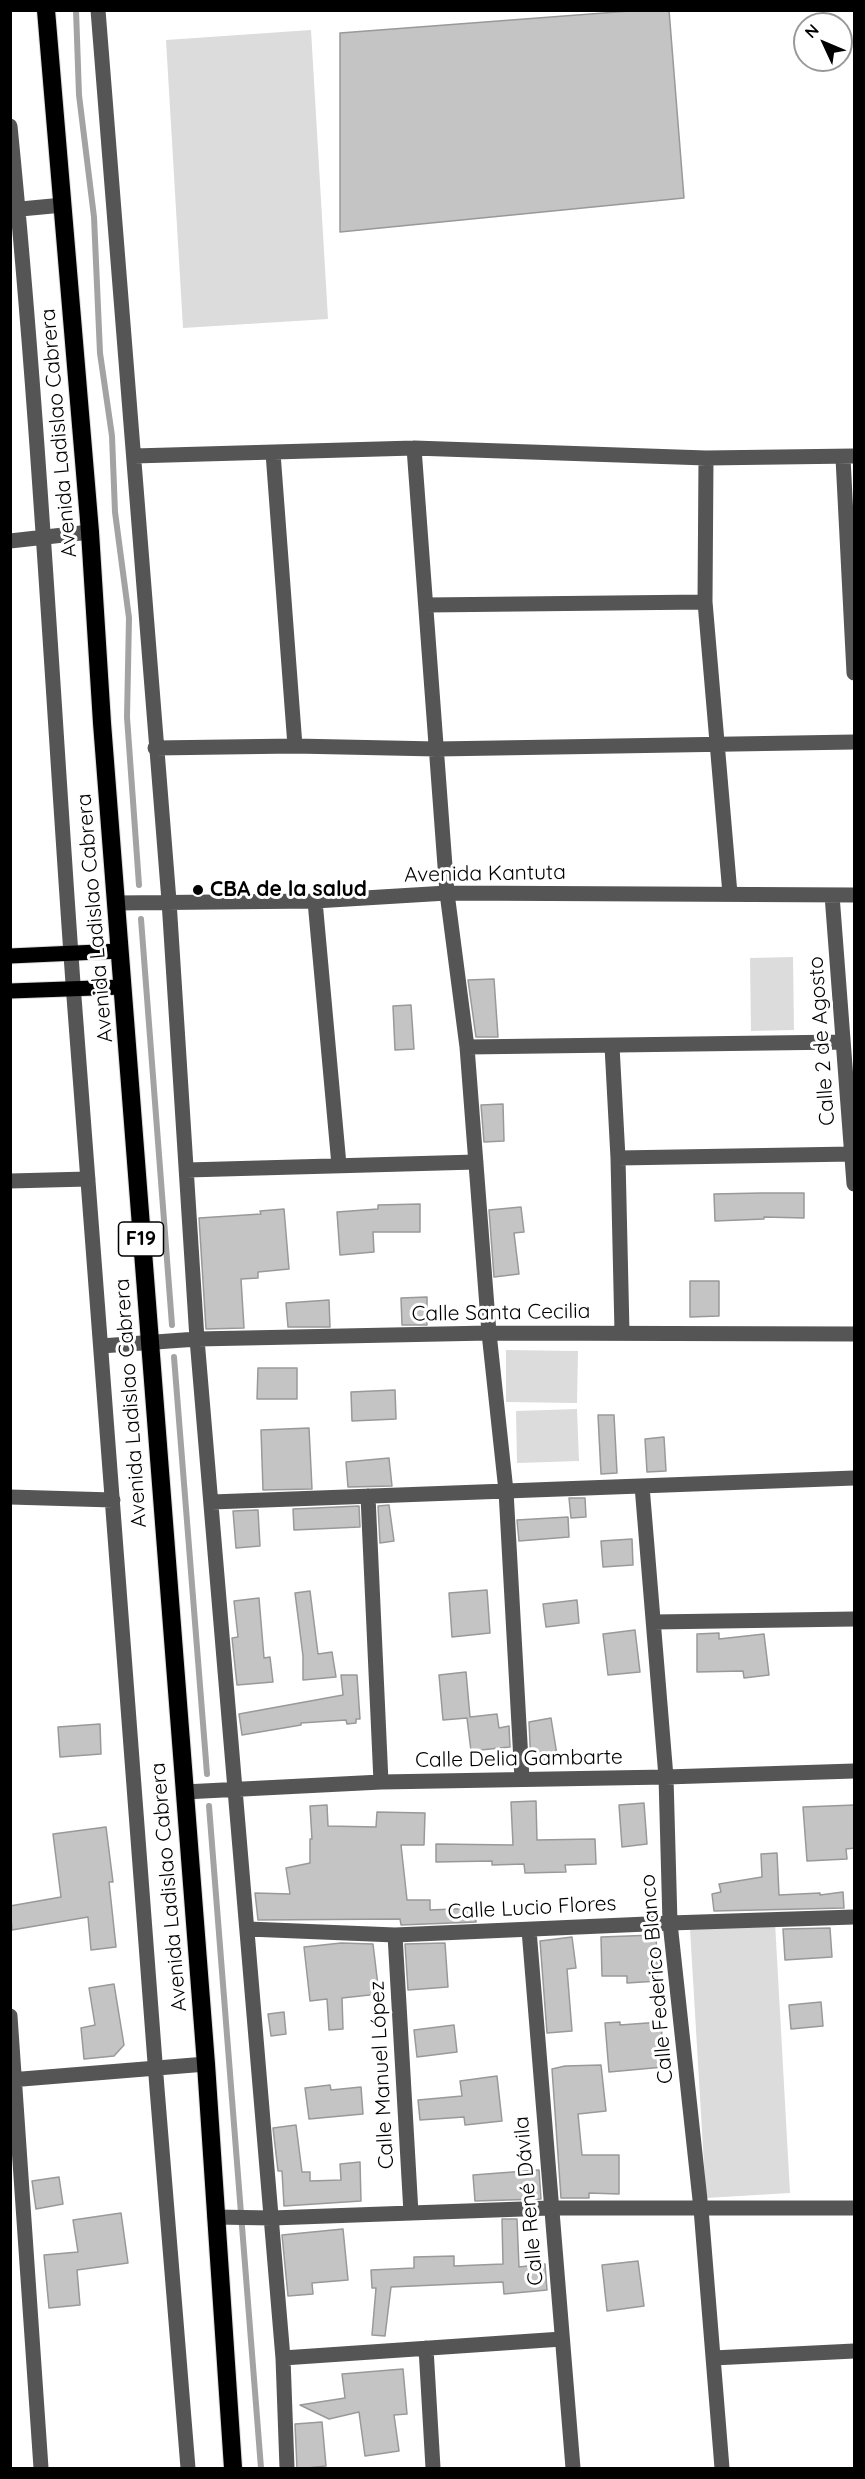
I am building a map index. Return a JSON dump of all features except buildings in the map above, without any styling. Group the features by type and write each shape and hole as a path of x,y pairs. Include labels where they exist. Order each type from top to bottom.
{"highway":[{"name":"Avenida Ladislao Cabrera","path":"46,10 90,532 184,1792 206,2064 223,2217 233,2469"}],"main road":[{"path":"10,956 120,951"},
{"path":"10,991 123,987"}],"street":[{"path":"98,10 169,902 197,1340 283,2358 287,2469"},
{"path":"10,126 15,210 44,539 74,989 154,2067 188,2469"},
{"path":"15,210 63,205"},
{"path":"134,456 414,448 706,458 849,457 855,674"},
{"path":"414,448 447,893 467,1047 489,1333 506,1491 522,1779"},
{"path":"273,453 295,746"},
{"path":"706,458 705,602 730,894"},
{"path":"10,541 44,539 90,532"},
{"path":"426,605 705,602"},
{"path":"155,748 295,746 437,749 855,742"},
{"name":"Avenida Kantuta","path":"116,903 315,901 447,893 855,895"},
{"name":"Calle 2 de Agosto","path":"832,895 855,1184"},
{"path":"315,901 339,1165"},
{"path":"467,1047 843,1042"},
{"path":"612,1046 618,1158 622,1332"},
{"path":"618,1158 852,1154"},
{"path":"187,1170 476,1162"},
{"path":"10,1181 88,1179"},
{"name":"Calle Santa Cecilia","path":"101,1346 197,1340 489,1333 855,1334"},
{"path":"212,1502 855,1479"},
{"name":"Calle Federico Blanco","path":"642,1486 666,1777 670,1923 701,2209 722,2469"},
{"path":"368,1496 381,1782"},
{"path":"10,1497 113,1500"},
{"path":"654,1622 855,1619"},
{"name":"Calle Delia Gambarte","path":"184,1792 381,1782 855,1771"},
{"name":"Calle Lucio Flores","path":"248,1929 395,1935 855,1917"},
{"name":"Calle René Dávila","path":"529,1930 573,2469"},
{"name":"Calle Manuel López","path":"395,1935 411,2213"},
{"path":"10,2016 41,2469"},
{"path":"13,2079 206,2064"},
{"path":"223,2217 550,2208 855,2208"},
{"path":"283,2358 562,2339"},
{"path":"426,2348 433,2469"},
{"path":"713,2358 855,2351"}],"shaded area":[{"path":"311,30 328,319 183,328 166,40"},
{"path":"793,957 794,1030 751,1031 750,958"},
{"path":"506,1350 578,1351 577,1403 506,1402"},
{"path":"577,1409 579,1461 517,1463 516,1411"},
{"path":"775,1922 790,2193 706,2198 690,1929"}],"waterway":[{"path":"76,10 79,95 94,217 100,353 112,436 115,512 129,618 127,717 139,885"},
{"path":"141,919 172,1325"},
{"path":"174,1357 207,1774"},
{"path":"209,1806 261,2468"}],"place":[{"name":"CBA de la salud","path":"198,890"}]}
